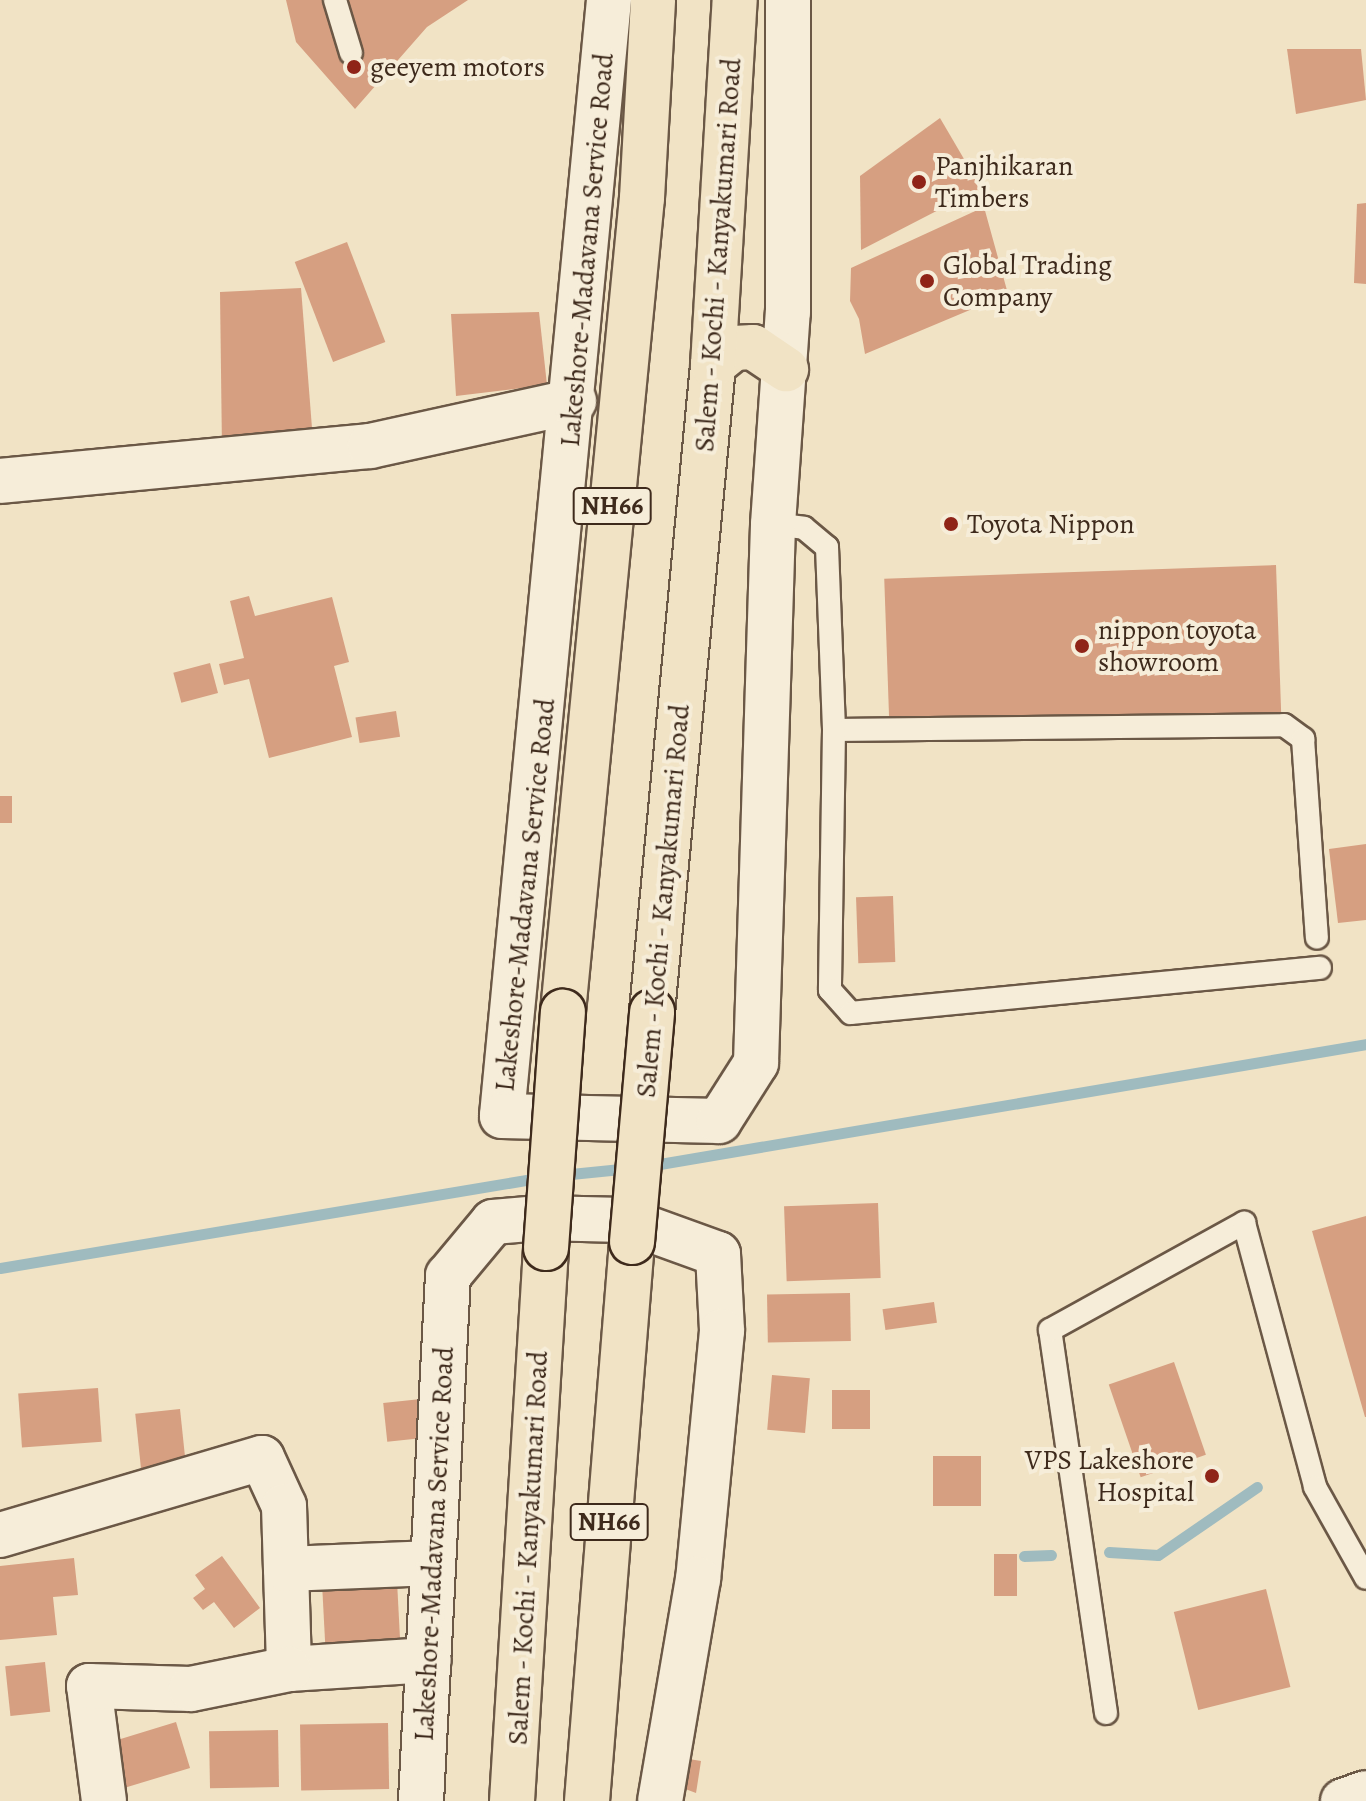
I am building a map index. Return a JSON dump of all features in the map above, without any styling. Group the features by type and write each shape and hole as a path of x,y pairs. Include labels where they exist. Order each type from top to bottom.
{"highway":[{"name":"Salem - Kochi - Kanyakumari Road","path":"512,1801 563,1012 642,198 653,0"},
{"name":"Salem - Kochi - Kanyakumari Road","path":"587,1801 652,1012 713,365 735,0"},
{"path":"713,365 734,348 753,347 786,369"}],"street":[{"name":"Lakeshore-Madavana Service Road","path":"609,0 574,401 502,1116 719,1121 756,1063 773,524 786,369 788,0"},
{"path":"0,481 370,446 574,401"},
{"name":"Lakeshore-Madavana Service Road","path":"421,1801 448,1276 493,1222 624,1220 718,1254 722,1331 698,1579 660,1801"},
{"path":"0,1535 262,1458 284,1506 289,1669"},
{"path":"286,1569 433,1563"},
{"path":"104,1801 89,1686 191,1689 289,1669 429,1660"},
{"path":"1343,1801 1366,1793"}],"lane":[{"path":"335,0 351,53"},
{"path":"773,524 804,528 827,547 834,730 830,990 851,1013 1320,968"},
{"path":"834,730 1284,725 1303,739 1317,938"},
{"path":"1106,1713 1050,1330 1244,1223 1315,1487 1366,1578"}],"building":[{"name":"geeyem motors","path":"286,0 468,0 427,27 355,109 296,42"},
{"path":"1287,49 1361,49 1366,100 1296,114"},
{"name":"Panjhikaran Timbers","path":"940,118 981,188 861,250 860,176"},
{"path":"1366,203 1366,284 1354,283 1357,204"},
{"name":"Global Trading Company","path":"984,207 1008,294 865,354 859,319 850,301 851,268"},
{"path":"347,242 385,342 333,362 295,262"},
{"path":"301,288 312,428 222,450 220,292"},
{"path":"539,312 547,385 456,396 451,314"},
{"name":"nippon toyota showroom","path":"1276,565 1281,716 890,730 884,579"},
{"path":"249,596 255,616 332,597 349,662 334,666 352,737 269,758 249,679 224,685 219,664 244,658 230,601"},
{"path":"210,663 218,693 181,703 173,673"},
{"path":"396,711 400,737 360,743 356,717"},
{"path":"0,796 12,796 12,823 0,823"},
{"path":"1366,844 1366,920 1338,923 1329,849"},
{"path":"893,896 895,962 858,963 856,897"},
{"path":"878,1203 881,1278 787,1281 784,1206"},
{"path":"1366,1216 1366,1417 1365,1417 1312,1231"},
{"path":"850,1293 851,1341 768,1342 767,1294"},
{"path":"934,1302 937,1323 885,1330 883,1309"},
{"path":"1174,1362 1206,1455 1141,1477 1109,1384"},
{"path":"772,1375 810,1378 805,1433 767,1430"},
{"path":"98,1388 102,1442 22,1447 18,1394"},
{"path":"832,1390 870,1390 870,1429 832,1429"},
{"path":"421,1399 425,1438 387,1442 383,1403"},
{"path":"180,1409 186,1466 141,1470 135,1414"},
{"path":"933,1456 981,1456 981,1506 933,1506"},
{"path":"994,1554 1017,1554 1017,1596 994,1596"},
{"path":"222,1556 260,1608 234,1628 214,1602 203,1610 193,1598 205,1589 195,1575"},
{"path":"74,1558 78,1595 53,1597 57,1635 0,1640 0,1566"},
{"path":"397,1581 400,1640 325,1644 322,1585"},
{"path":"1266,1589 1290,1687 1198,1710 1174,1612"},
{"path":"45,1662 50,1712 10,1716 5,1666"},
{"path":"176,1722 190,1768 124,1788 110,1742"},
{"path":"388,1723 389,1789 301,1791 300,1725"},
{"path":"278,1730 279,1787 210,1788 209,1731"},
{"path":"689,1759 701,1761 696,1793 680,1787"}],"waterway":[{"path":"648,1166 1366,1044"},
{"path":"561,1175 631,1168"},
{"path":"0,1268 544,1177"},
{"path":"1109,1552 1158,1555 1257,1487"},
{"path":"1024,1556 1051,1555"}],"place":[{"name":"geeyem motors","path":"354,67"},
{"name":"Panjhikaran Timbers","path":"919,182"},
{"name":"Global Trading Company","path":"927,281"},
{"name":"Toyota Nippon","path":"951,524"},
{"name":"nippon toyota showroom","path":"1082,646"},
{"name":"VPS Lakeshore Hospital","path":"1212,1476"}]}
